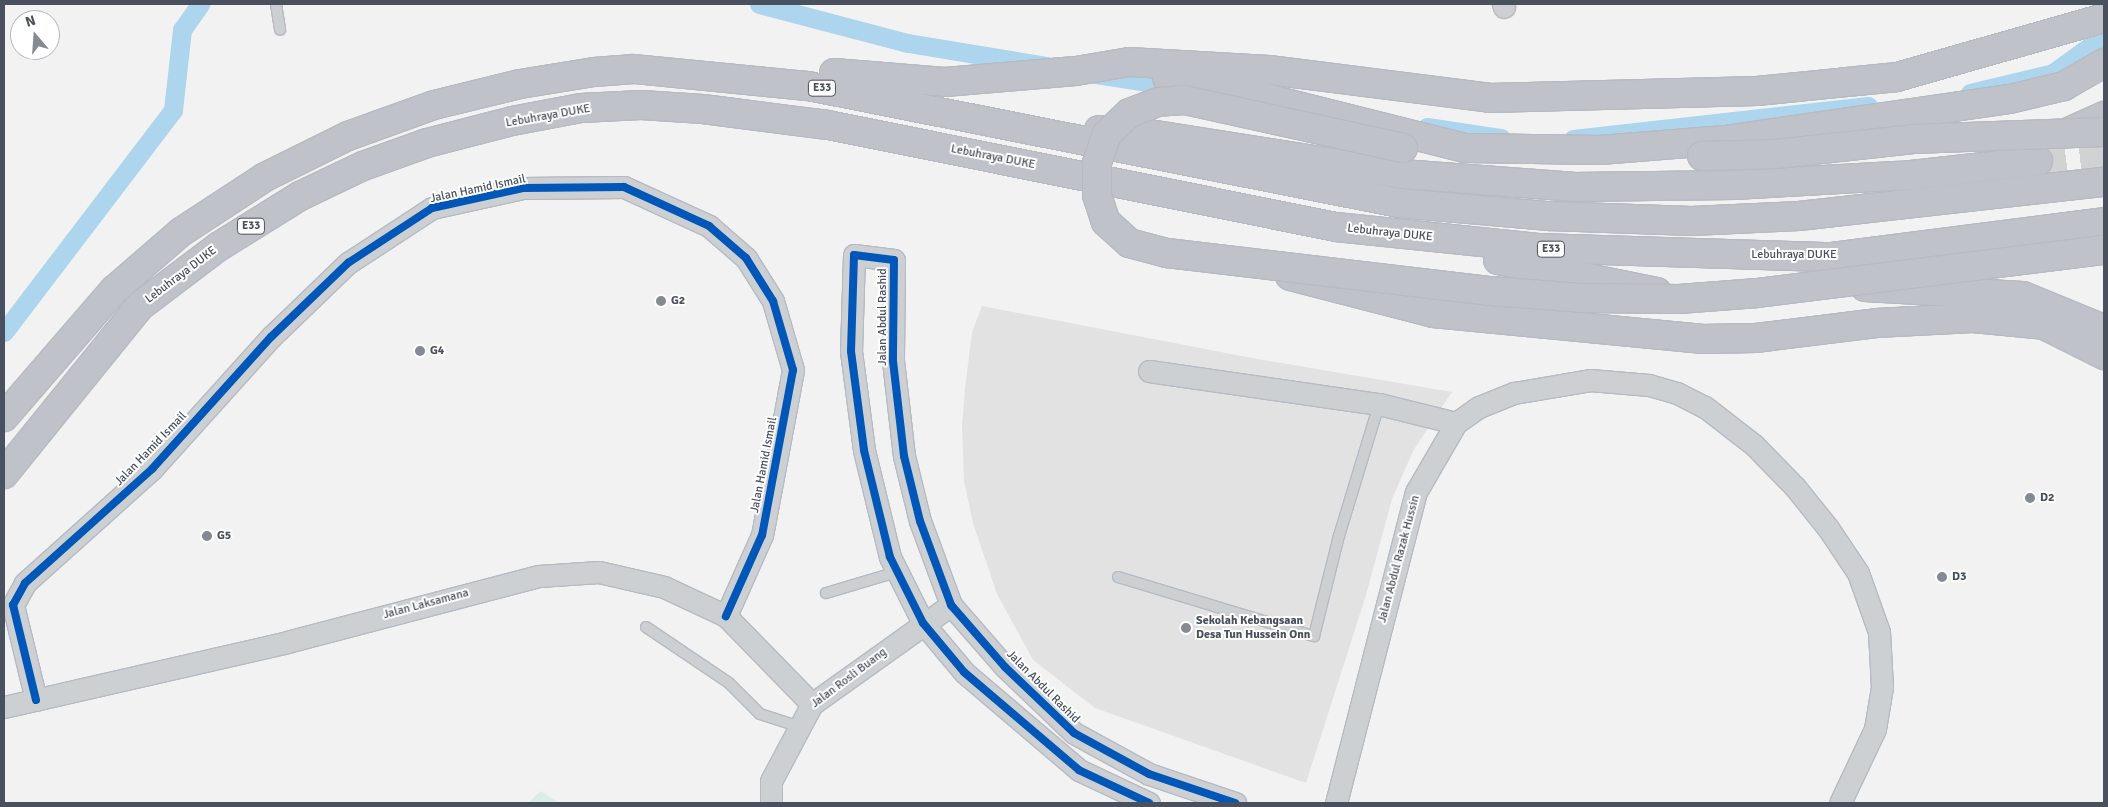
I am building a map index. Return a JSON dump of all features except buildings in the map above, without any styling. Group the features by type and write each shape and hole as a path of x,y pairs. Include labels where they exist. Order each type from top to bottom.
{"highway":[{"path":"634,69 738,62 878,78 945,82 1076,71 1129,62 1192,64 1269,70 1490,98 1757,92 1897,77 2104,18"},
{"path":"1702,156 2010,99 2064,86 2104,63"},
{"name":"E33","path":"4,417 114,290 181,232 265,177 348,136 434,105 520,84 594,72 634,69 808,86 1399,204 1549,216 1692,221 1799,216 2104,182"},
{"path":"1076,71 1178,80 1250,94 1466,148 1511,150 1600,150 1725,140 2010,99"},
{"path":"2104,132 1913,139 1776,154 1702,156 1612,163 1494,162 1428,153 1185,100 1158,102 1129,113 1107,134 1097,163 1097,195 1106,222 1129,243 1167,253 1491,291 1581,298 1678,298 1758,294 2104,250"},
{"name":"Lebuhraya DUKE","path":"4,474 140,306 218,247 300,196 362,166 437,140 581,108 641,105 694,108 828,125 1336,227 1538,248 1832,257 2104,222"},
{"path":"1835,179 1910,162 2031,148 2104,116"},
{"path":"1008,126 1137,132 1402,174 1484,183 1646,188 1911,175 2038,161"},
{"path":"1336,227 1660,293 1862,286 2089,257 2104,261"},
{"path":"1227,260 1433,313 1701,339 1756,338 1876,323 1973,318 2044,325 2103,345"},
{"path":"1862,286 2023,296 2103,345"}],"street":[{"name":"Jalan Hamid Ismail","path":"36,700 13,605 25,583 152,469 271,337 348,263 432,208 523,188 624,187 709,226 746,258 773,301 793,370 762,535 726,616"},
{"name":"Jalan Abdul Rashid","path":"1149,803 1079,770 964,672 923,623 890,557 864,450 851,351 854,255 894,260 893,360 904,456 920,521 951,605 1005,667 1074,734 1149,774 1235,803"},
{"path":"1149,371 1380,404 1456,423"},
{"name":"Jalan Abdul Razak Hussin","path":"1336,803 1416,492 1456,423 1486,403 1537,387 1590,380 1620,380 1677,394 1704,407 1776,466 1828,528 1858,573 1879,632 1882,687 1875,729 1840,803"},
{"name":"Jalan Laksamana","path":"4,707 286,642 539,576 599,572 664,587 726,616 812,704"},
{"name":"Jalan Rosli Buang","path":"771,803 771,781 798,726 812,704 923,623 951,605"}],"lane":[{"path":"276,4 280,30"},
{"path":"1118,577 1314,636 1339,536 1380,404"},
{"path":"826,593 897,572"},
{"path":"646,627 729,683 760,714 798,726"}],"shaded area":[{"path":"982,306 1252,358 1452,392 1413,451 1392,499 1366,595 1306,783 1095,708 1033,660 997,594 973,523 964,481 962,425 965,389 972,332"}],"green space":[{"path":"541,791 559,803 528,803"}],"waterway":[{"path":"4,332 173,110 182,30 200,4"},
{"path":"759,4 908,43 1047,66"},
{"path":"1970,93 2053,73 2104,36"},
{"path":"1096,74 1180,87"},
{"path":"1573,139 1868,106"},
{"path":"1427,127 1501,138"}],"tunnel":[{"path":"2038,161 2104,153"}],"cycle path":[{"path":"36,700 13,605 25,583 152,469 271,337 348,263 432,208 523,188 624,187 709,226 746,258 773,301 793,370 762,535 726,616"},
{"path":"1149,803 1079,770 964,672 923,623 890,557 864,450 851,351 854,255 894,260 893,361 904,456 920,521 951,605 1005,667 1074,733 1149,774 1235,803"}],"place":[{"name":"G2","path":"661,301"},
{"name":"G4","path":"420,351"},
{"name":"D2","path":"2030,498"},
{"name":"G5","path":"207,536"},
{"name":"D3","path":"1942,577"},
{"name":"Sekolah Kebangsaan Desa Tun Hussein Onn","path":"1186,628"}]}
